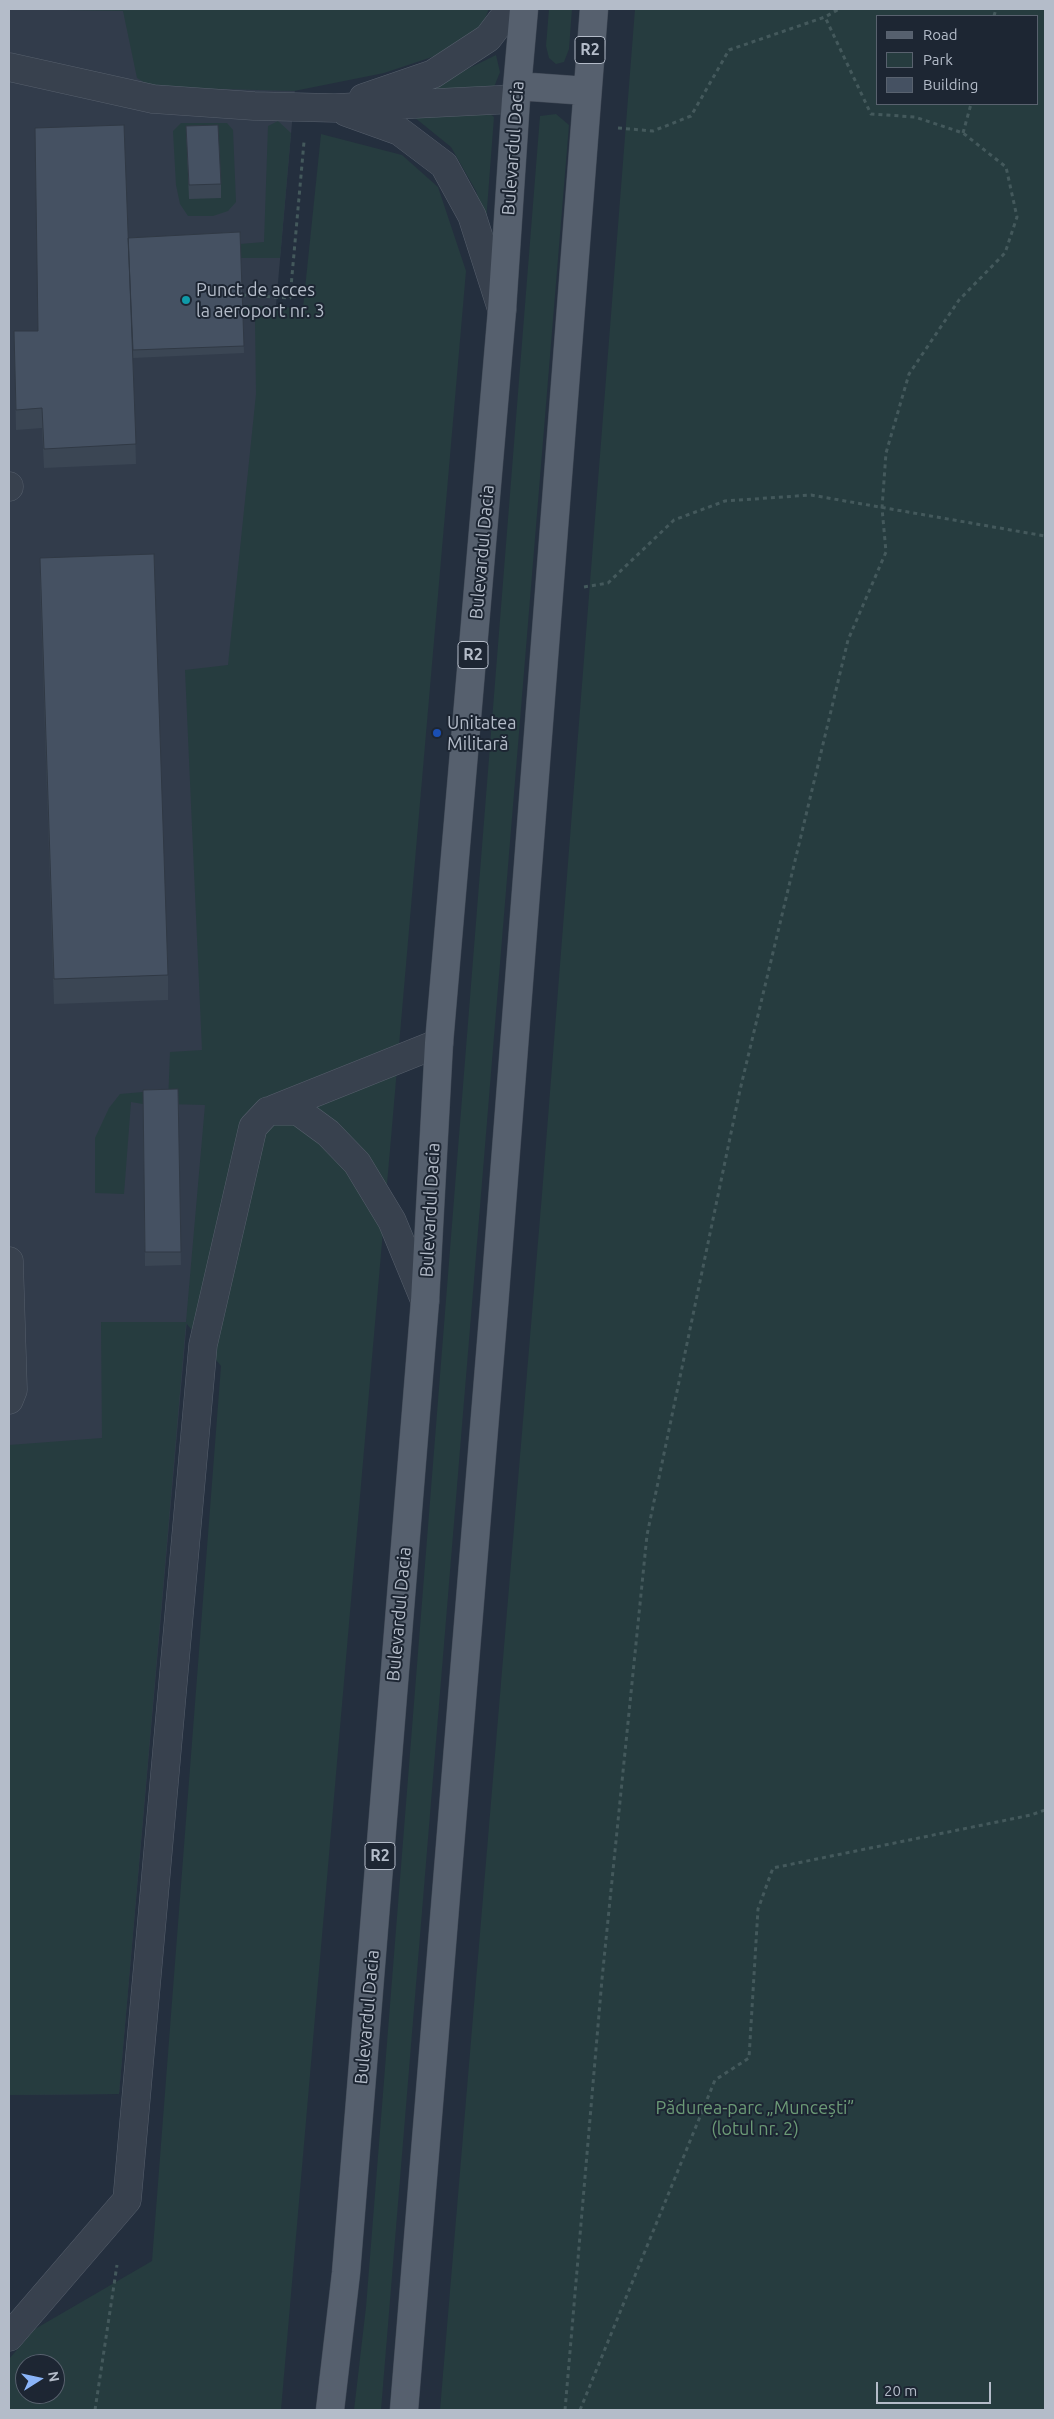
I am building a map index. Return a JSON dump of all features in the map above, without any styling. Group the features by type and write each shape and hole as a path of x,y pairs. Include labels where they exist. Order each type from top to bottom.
{"main road":[{"name":"Bulevardul Dacia","path":"330,2410 346,2273 425,1301 439,1043 502,310 516,92 524,9"},
{"name":"R2","path":"404,2410 494,1306 594,9"},
{"path":"516,92 587,91"}],"lane":[{"path":"335,108 433,74 488,38 510,9"},
{"path":"9,67 153,99 307,109 516,92"},
{"path":"335,108 399,131 444,164 472,216 502,310"},
{"path":"9,2337 127,2200 204,1345 253,1127 268,1112 439,1043"},
{"path":"268,1112 298,1111 328,1133 357,1163 392,1221 425,1301"},
{"path":"9,1261 13,1390 9,1400"}],"path":[{"path":"585,125 653,131 691,116 729,50 825,17 839,9"},
{"path":"565,2410 602,1979 647,1536 740,1090 846,650 886,552 882,508 886,453 908,374 959,300 1005,253 1017,217 1006,167 963,133 915,117 871,114 825,17"},
{"path":"963,133 971,105"},
{"path":"242,295 290,298 307,109"},
{"path":"549,594 608,583 674,520 725,501 811,494 1045,536"},
{"path":"580,2410 715,2080 749,2058 758,1909 773,1868 1031,1815 1045,1810"},
{"path":"95,2410 118,2257"}],"shaded area":[{"path":"9,9 302,9 119,2094 9,2095"}],"green space":[{"path":"9,9 489,9 483,23 462,42 435,56 384,73 294,91 152,87 137,78 123,11"},
{"path":"549,9 572,9 569,49 564,62 556,64 549,58 546,46"},
{"name":"Pădurea-parc „Muncești” (lotul nr. 2)","path":"635,9 1045,9 1045,2410 440,2410 542,1194"},
{"path":"496,55 500,72 494,87 419,93"},
{"path":"488,112 494,117 486,222 476,191 451,147 414,117"},
{"path":"556,114 569,125 381,2410 354,2410 366,2307 540,116"},
{"path":"278,121 291,133 280,258 241,258 240,244 264,242 268,126"},
{"path":"181,123 227,123 233,130 236,202 228,211 213,216 188,216 180,204 176,185 173,131"},
{"path":"321,134 402,155 438,187 466,271 281,2410 9,2410 9,2359 35,2329 152,2261 221,1366 186,1323 119,2094 9,2095 9,1445 102,1438 101,1322 186,1322 205,1105 168,1104 170,1052 202,1050 185,670 228,665 256,394 255,319 243,318 242,305 303,308"},
{"path":"143,1092 143,1104 131,1102 124,1194 95,1193 95,1138 109,1108 120,1094"}],"building":[{"path":"124,125 136,444 44,449 42,408 16,410 14,331 38,331 35,128"},
{"path":"218,125 221,184 189,185 186,126"},
{"name":"Punct de acces la aeroport nr. 3","path":"240,232 244,346 133,350 128,238"},
{"path":"154,554 168,975 54,979 40,558"},
{"path":"178,1089 181,1252 145,1252 143,1090"}],"place":[{"name":"Punct de acces la aeroport nr. 3","path":"186,300"},
{"name":"Unitatea Militară","path":"437,733"}]}
